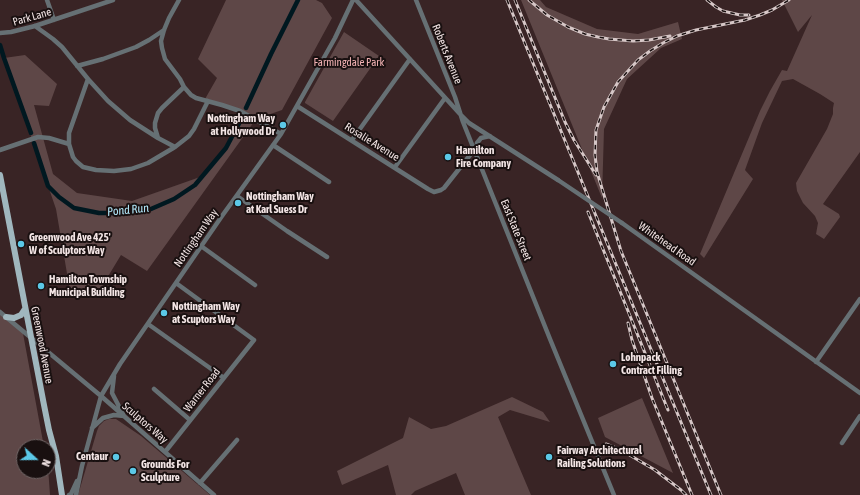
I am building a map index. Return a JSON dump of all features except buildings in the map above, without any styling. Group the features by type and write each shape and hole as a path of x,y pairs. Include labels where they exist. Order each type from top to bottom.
{"main road":[{"name":"Greenwood Avenue","path":"0,175 3,203 49,430 56,456 62,495"},
{"path":"6,317 14,318 20,315 25,309"}],"street":[{"path":"47,0 54,20"},
{"name":"Park Lane","path":"0,33 17,31 35,26 113,0"},
{"path":"179,0 169,18 161,41 165,59 184,87 196,98 240,111 281,134"},
{"name":"East State Street","path":"354,0 460,114 614,495"},
{"name":"Nottingham Way","path":"76,495 82,466 101,396 114,374 201,246 281,134 335,38 354,0"},
{"name":"Roberts Avenue","path":"416,0 455,96 460,114"},
{"path":"35,26 62,47 88,79 119,111 140,127 175,147"},
{"path":"77,66 103,59 136,46 149,40 164,30"},
{"path":"352,140 410,59"},
{"path":"88,79 70,133 69,144 73,157 85,168 105,171 122,171 148,163 184,141 192,132 208,101"},
{"path":"158,138 155,123 158,113 184,87"},
{"path":"395,168 445,98"},
{"name":"Rosalie Avenue","path":"297,106 430,191 438,192 444,188 474,150"},
{"name":"Whitehead Road","path":"460,114 469,123 622,223 860,392"},
{"path":"476,155 477,142 481,138 490,136"},
{"path":"0,150 38,138 49,138 69,144"},
{"path":"273,145 329,182"},
{"path":"237,196 327,257"},
{"path":"201,246 255,285"},
{"name":"Warner Road","path":"165,452 254,340 176,283"},
{"path":"816,362 860,298"},
{"name":"Sculptors Way","path":"0,312 101,396 214,495"},
{"path":"148,324 224,378"},
{"path":"114,374 112,393 124,416"},
{"path":"154,389 190,420"},
{"path":"92,428 103,418 114,415 124,416"},
{"path":"842,443 860,416"},
{"path":"200,483 237,440"},
{"path":"69,495 76,484 82,466"}],"green space":[{"path":"226,0 316,0 322,3 332,18 282,110 256,119 147,271 121,255 101,288 70,291 56,209 4,58 25,55 57,84 49,106 34,105 53,174 77,193 132,201 200,177 229,145 243,112 205,99 217,78 198,59"},
{"path":"521,0 540,0 546,7 597,29 638,34 678,22 682,39 661,48 627,79 604,129 602,198"},
{"path":"782,0 860,0 860,152 823,204 839,214 840,217 824,239 816,234 818,223 815,216 803,203 797,191 796,183 827,129 833,114 834,103 793,79 782,81 762,123 745,170 753,179 704,258 700,254 760,111 782,70 787,71 812,15 798,32"},
{"name":"Farmingdale Park","path":"344,32 379,56 333,121 305,102"},
{"path":"0,310 22,328 43,439 16,439 16,479 49,479 50,495 0,495"},
{"path":"512,397 543,412 550,422 510,410 498,417 531,495 465,495 456,473 415,491 411,495 396,495 388,465 342,485 337,471 403,438 409,417 431,429 446,426"},
{"path":"642,398 673,473 605,437 598,418"},
{"name":"Grounds For Sculpture","path":"116,419 141,436 210,495 78,495 99,426 104,421"}],"waterway":[{"name":"Pond Run","path":"246,108 298,0"},
{"path":"0,45 31,133"},
{"name":"Pond Run","path":"34,143 48,186 59,197 74,208 99,213 120,213 151,209 174,199 195,185 226,148 243,116"}],"railway":[{"path":"507,0 711,495"},
{"path":"515,0 565,122 574,140 596,175"},
{"path":"529,0 547,15 568,27 585,34 609,39 633,41 670,36"},
{"path":"707,0 723,11 740,15 749,15"},
{"path":"721,495 621,251 597,172 595,155 596,130 604,107 618,82 638,60 650,51 677,36 696,30 745,20 772,10 789,0"},
{"path":"588,212 668,410"},
{"path":"628,323 632,340 652,398 692,495"},
{"path":"606,444 621,450 655,470 686,495"}],"place":[{"name":"Nottingham Way at Hollywood Dr","path":"283,125"},
{"name":"Hamilton Fire Company","path":"448,157"},
{"name":"Nottingham Way at Karl Suess Dr","path":"238,203"},
{"name":"Greenwood Ave 425' W of Sculptors Way","path":"21,244"},
{"name":"Hamilton Township Municipal Building","path":"41,286"},
{"name":"Nottingham Way at Scuptors Way","path":"164,313"},
{"name":"Lohnpack Contract Filling","path":"613,364"},
{"name":"Centaur","path":"116,457"},
{"name":"Fairway Architectural Railing Solutions","path":"549,457"},
{"name":"Grounds For Sculpture","path":"133,471"}]}
